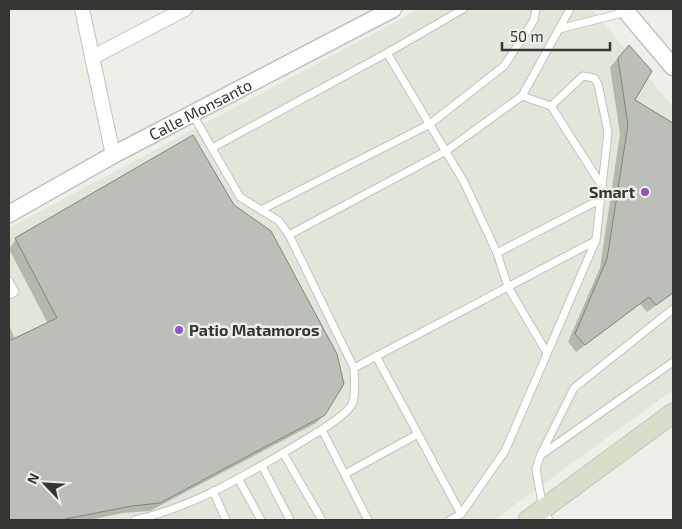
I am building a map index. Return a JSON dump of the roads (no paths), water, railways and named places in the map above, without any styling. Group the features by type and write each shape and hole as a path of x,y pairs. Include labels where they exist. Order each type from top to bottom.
{"main road":[{"path":"540,517 673,414"}],"street":[{"path":"82,9 114,155"},
{"path":"93,57 185,9"},
{"name":"Calle Monsanto","path":"9,214 114,155 394,9"},
{"path":"626,10 673,67"}],"lane":[{"path":"212,148 387,53 463,9"},
{"path":"261,210 430,124 504,66 534,20 536,9"},
{"path":"289,235 446,151 522,96 570,9"},
{"path":"559,29 626,10"},
{"path":"387,53 464,182 498,252 508,287 547,354"},
{"path":"450,520 460,514 504,451 596,240 608,132 598,84 594,78 583,76 551,106"},
{"path":"522,96 551,106 602,186"},
{"path":"135,520 179,507 239,480 322,430 351,406 354,390 354,368 289,235 279,221 240,197 193,115"},
{"path":"498,252 601,199"},
{"path":"354,368 596,240"},
{"path":"9,281 15,292 9,294"},
{"path":"540,517 536,469 540,456 574,388 673,309"},
{"path":"376,356 460,514"},
{"path":"540,456 673,362"},
{"path":"322,430 368,520"},
{"path":"345,474 418,434"},
{"path":"283,453 322,520"},
{"path":"262,466 290,520"},
{"path":"239,480 261,520"},
{"path":"213,492 226,520"}],"place":[{"name":"Smart","path":"645,192"},
{"name":"Patio Matamoros","path":"179,330"}]}
